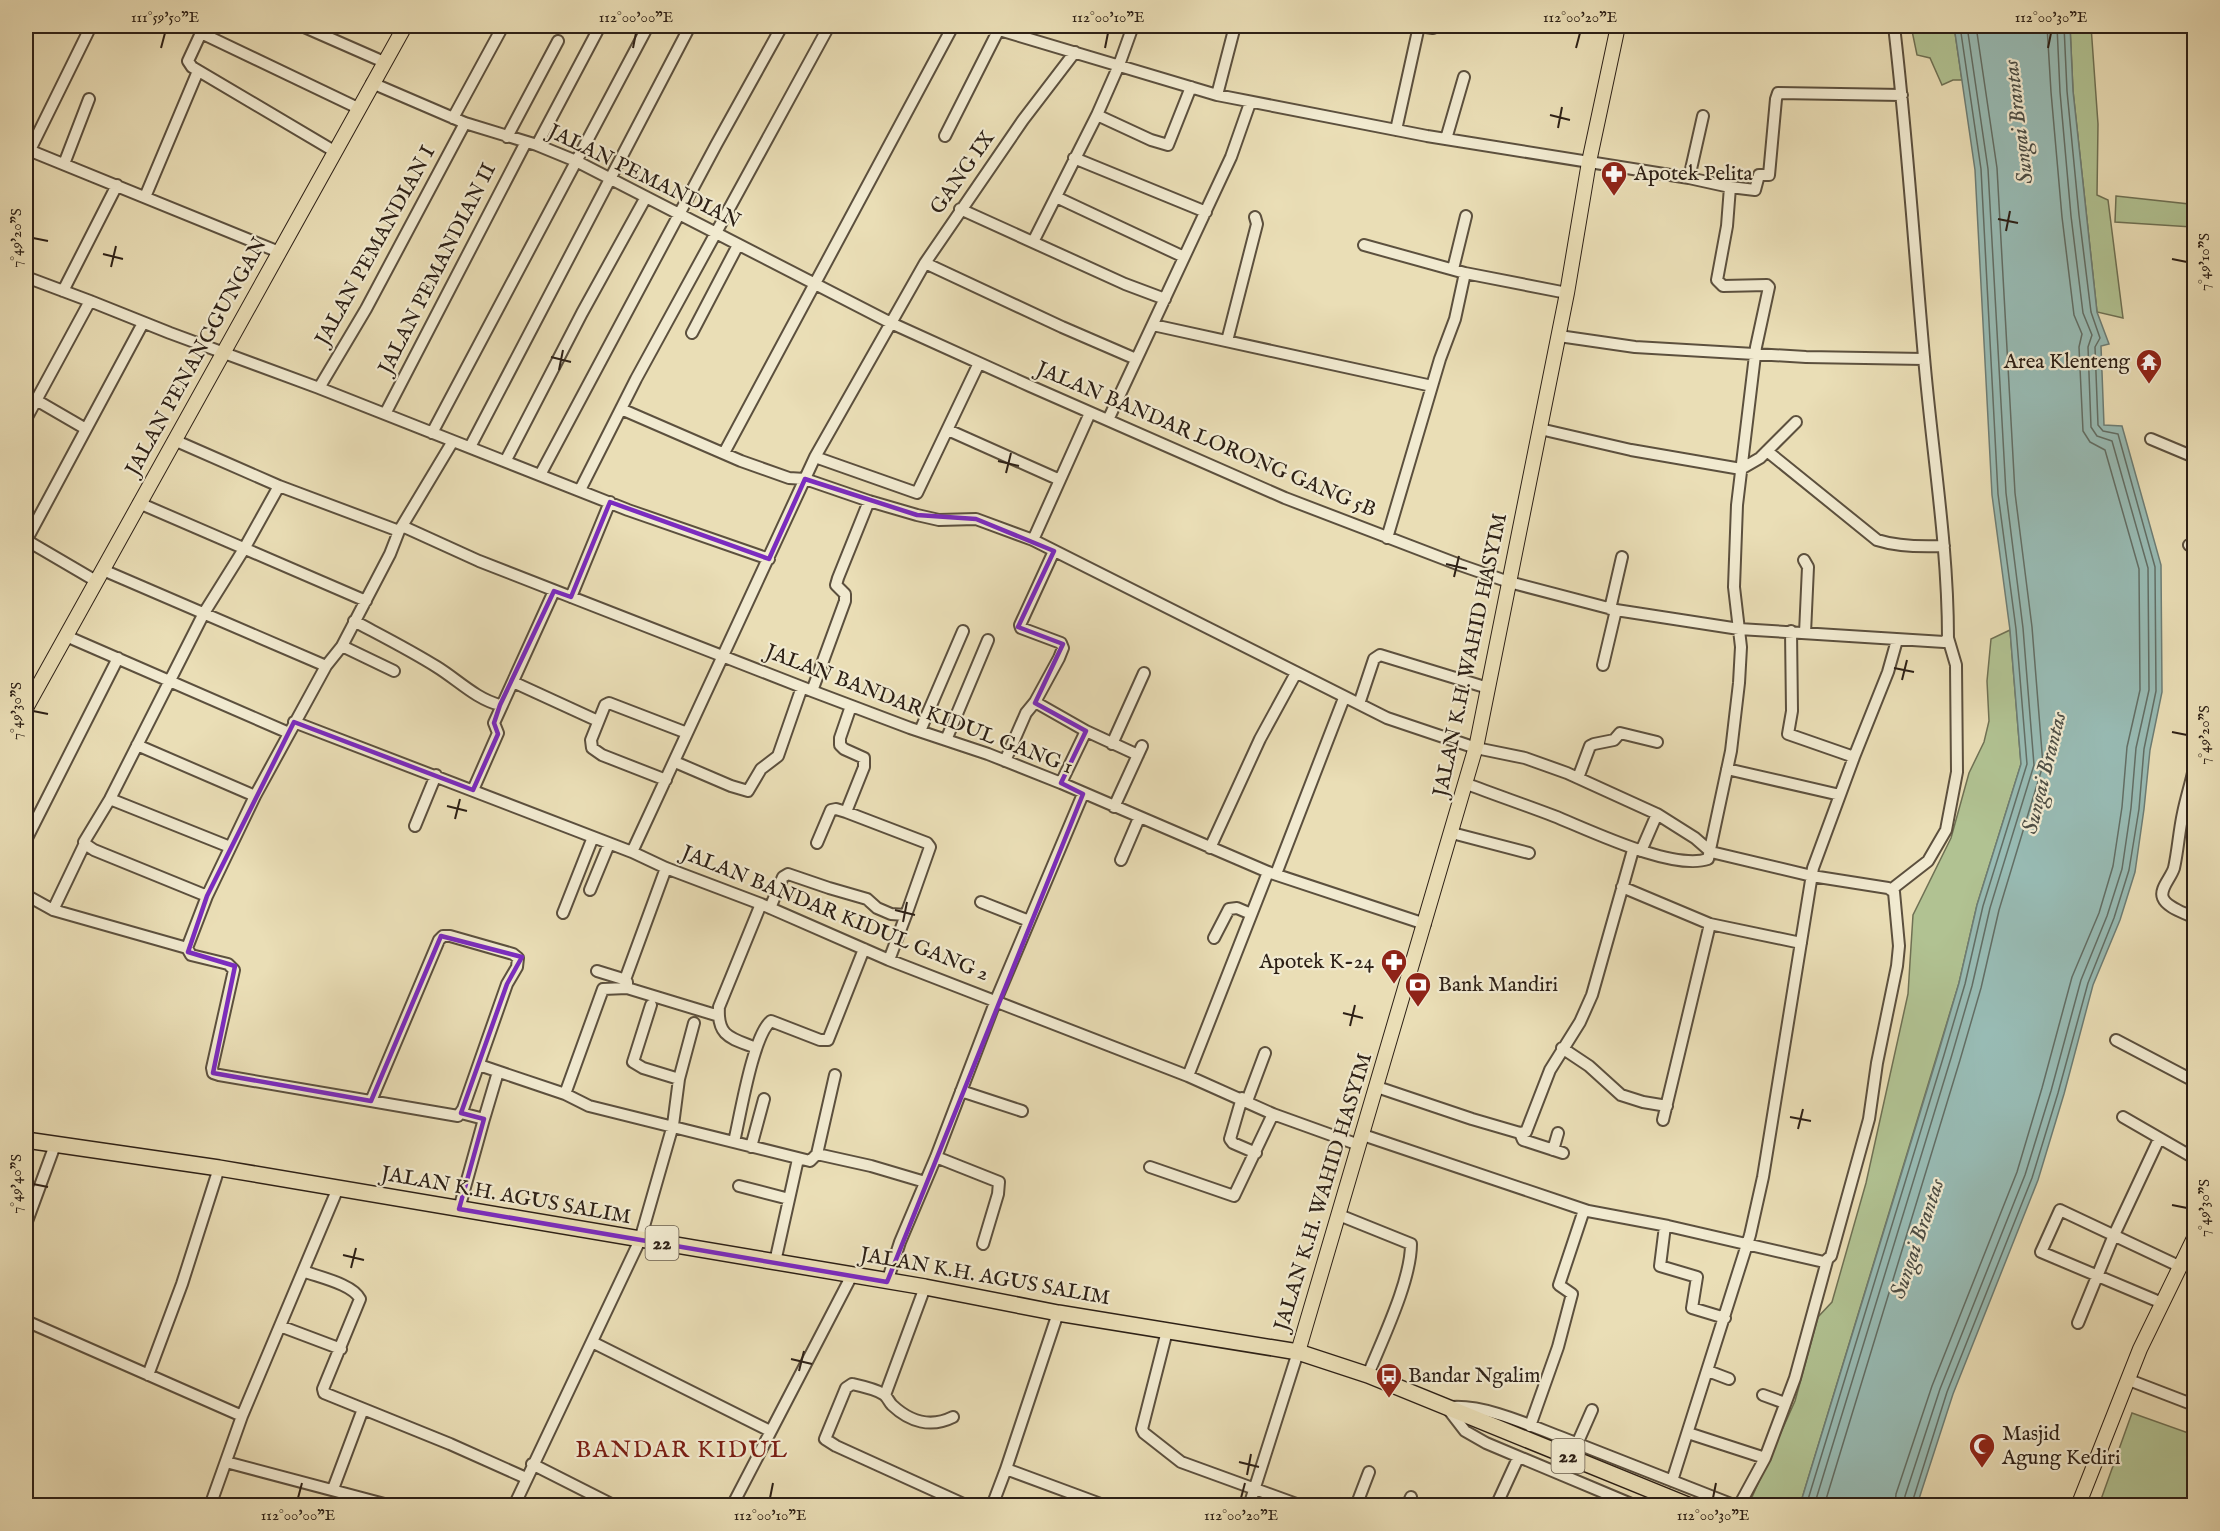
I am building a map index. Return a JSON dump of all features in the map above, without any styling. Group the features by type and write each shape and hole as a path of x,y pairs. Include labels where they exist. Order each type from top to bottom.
{"highway":[{"name":"JALAN K.H. AGUS SALIM","path":"26,1140 219,1168 925,1287 1058,1313 1298,1352"},
{"name":"22","path":"1298,1352 1368,1375 1690,1506"}],"main road":[{"name":"JALAN PENANGGUNGAN","path":"26,708 405,26"},
{"name":"JALAN K.H. WAHID HASYIM","path":"1298,1352 1476,748 1559,336 1589,162 1618,26"},
{"path":"2078,1506 2140,1349 2194,1238"}],"street":[{"path":"91,26 28,149 279,252"},
{"path":"302,26 384,62"},
{"path":"453,118 503,26"},
{"name":"JALAN PEMANDIAN II","path":"385,414 531,143 600,26"},
{"path":"432,433 648,26"},
{"path":"470,447 690,26"},
{"path":"540,475 679,214 783,26"},
{"path":"580,490 621,409 830,26"},
{"path":"724,453 953,26"},
{"path":"986,26 1013,29 1075,52 1250,103 1446,139 1755,190 1759,175 1769,175 1778,93 1902,95"},
{"path":"1033,242 1097,115 1133,26"},
{"path":"1217,95 1236,26"},
{"path":"1396,130 1419,26 1433,28 1437,26"},
{"path":"621,409 789,478 804,479 929,518 976,519 1033,540 1344,698 1412,728 1476,748 1526,758 1578,778 1657,814 1695,838 1711,852 1812,876 1892,890 1928,861 1946,830 1957,772 1956,665 1948,638 1947,572 1924,359 1894,26"},
{"path":"334,151 188,64 203,29 358,108"},
{"path":"945,136 999,29"},
{"path":"507,137 558,41"},
{"name":"GANG IX","path":"632,852 815,457 925,263 1023,120 1075,52"},
{"path":"145,197 198,71"},
{"path":"1446,139 1464,77"},
{"name":"JALAN PEMANDIAN","path":"372,83 465,123 531,143 576,161 738,246 891,322"},
{"path":"1097,115 1151,140 1168,145 1191,87"},
{"path":"64,164 89,99"},
{"path":"1108,420 1231,157 1250,103"},
{"path":"1689,178 1703,116"},
{"name":"JALAN PEMANDIAN I","path":"319,388 366,309 465,123"},
{"path":"1074,158 1206,212"},
{"path":"63,291 117,185"},
{"path":"1467,784 1637,850 1684,860 1705,861 1708,859 1731,751 1739,683 1740,629 1734,587 1737,505 1756,354 1768,285 1723,286 1717,280 1727,226 1730,187"},
{"path":"506,460 582,313 646,197"},
{"path":"1056,197 1184,257"},
{"path":"960,209 1125,284 1165,299"},
{"path":"1454,269 1466,216"},
{"path":"1227,341 1257,224 1255,217"},
{"path":"1364,245 1465,273 1567,293"},
{"path":"692,333 738,246"},
{"path":"925,263 1136,359"},
{"path":"1387,538 1432,386 1455,319 1465,273"},
{"path":"26,277 506,460 670,526 769,559"},
{"path":"26,419 90,300"},
{"name":"JALAN BANDAR LORONG GANG 5B","path":"891,322 1090,413 1285,498 1509,582 1613,610 1740,629 1941,642 1948,638"},
{"path":"143,323 26,540 99,575 204,613 326,666"},
{"path":"1153,325 1432,386"},
{"path":"1559,336 1635,347 1756,354 1924,359"},
{"path":"815,457 917,493 980,363"},
{"path":"36,400 86,429"},
{"path":"1033,540 1090,413"},
{"path":"1540,429 1631,450 1741,469 1753,464 1796,422"},
{"path":"948,430 1060,480"},
{"path":"2151,439 2194,457"},
{"name":"JALAN BANDAR KIDUL GANG 1","path":"174,440 279,486 401,528 554,591 807,689 1061,783 1272,873 1425,924"},
{"path":"187,948 207,896 255,796 326,666 342,646 401,528 453,441"},
{"path":"1767,451 1877,540 1888,544 1944,546"},
{"path":"53,910 85,843 110,799 204,613 244,549 279,486"},
{"path":"675,762 748,791 761,769 778,756 845,601 845,594 836,585 869,501"},
{"path":"571,597 610,502"},
{"path":"139,503 366,601"},
{"path":"1005,761 1026,713 1035,702 1059,658 1063,644 1021,628 1020,625 1054,551"},
{"path":"1603,665 1622,557"},
{"path":"1804,560 1808,567 1805,633"},
{"path":"472,790 497,735 494,723 500,705 513,682 554,591"},
{"path":"354,621 437,667 470,689 476,696 500,705"},
{"path":"920,731 963,632"},
{"path":"1791,632 1792,711 1788,734 1854,757"},
{"name":"JALAN BANDAR KIDUL GANG 2","path":"66,636 292,728 436,775 632,852 666,868 766,906 889,960 1188,1076 1273,1114 1584,1210 1827,1261"},
{"path":"946,740 988,640"},
{"path":"1672,1481 1748,1244 1763,1177 1812,876 1854,757 1875,707 1897,640"},
{"path":"342,646 394,670"},
{"path":"1359,704 1374,658 1380,655 1488,688"},
{"path":"26,840 118,658"},
{"path":"1112,744 1143,673"},
{"path":"1210,848 1260,739 1296,673"},
{"path":"513,682 598,722"},
{"path":"1188,1076 1251,914 1272,873 1344,698"},
{"path":"1035,702 1112,744 1140,751 1114,807"},
{"path":"666,780 602,756 592,748 591,740 605,705 609,703 687,733"},
{"path":"846,812 864,767 864,758 840,745 840,738 851,706"},
{"path":"1061,783 1086,731"},
{"path":"1578,778 1592,745 1614,740 1620,733 1657,742"},
{"path":"137,745 255,796"},
{"path":"2194,768 2173,872 2163,887 2163,898 2172,906 2194,918"},
{"path":"1727,769 1840,795"},
{"path":"415,826 436,775"},
{"path":"887,1282 900,1242 936,1157 996,1000 1083,794"},
{"path":"110,799 230,847"},
{"path":"817,843 831,810 836,809 927,843 930,847 889,960"},
{"path":"1377,1086 1472,1119 1520,1133 1526,1132 1550,1070 1580,1022 1592,995 1622,887 1637,850 1657,814"},
{"path":"1121,860 1139,818"},
{"path":"1452,833 1529,853"},
{"path":"563,913 593,837"},
{"path":"85,843 92,849 207,896"},
{"path":"590,890 609,844"},
{"path":"627,983 666,868"},
{"path":"756,1048 724,1033 718,1023 719,1006 730,978 783,876 788,874 867,899 877,908 891,914 906,915"},
{"path":"1622,887 1710,924 1801,943"},
{"path":"1446,1407 1464,1406 1483,1410 1578,1444 1731,1504 1738,1505 1742,1502 1765,1458 1795,1378 1869,1119 1877,1063 1897,966 1898,919 1895,895 1892,890"},
{"path":"26,895 53,910 187,948 191,955 233,967 212,1068 213,1073 455,1115 461,1113 484,1119"},
{"path":"981,902 1029,921"},
{"path":"1214,938 1229,909 1237,908 1251,914"},
{"path":"1663,1120 1710,924"},
{"path":"371,1101 439,940 443,936 450,936 513,954 518,958 517,967 507,984 461,1113"},
{"path":"734,1142 756,1048 764,1029 771,1021 820,1040 828,1040 864,949"},
{"path":"597,971 719,1016"},
{"path":"565,1094 603,989 627,983"},
{"path":"651,1005 633,1062 643,1068 680,1079"},
{"path":"514,1506 640,1240 673,1125 680,1079 694,1023"},
{"path":"2116,1040 2194,1081"},
{"path":"1562,1048 1589,1066 1621,1095 1667,1106"},
{"path":"1256,1153 1233,1143 1230,1139 1265,1053"},
{"path":"479,1065 565,1094 589,1106 673,1125 810,1161 817,1154 835,1075"},
{"path":"459,1209 498,1072"},
{"path":"961,1091 1022,1111"},
{"path":"751,1147 764,1099"},
{"path":"1150,1167 1231,1197 1236,1194 1273,1114"},
{"path":"2123,1117 2194,1158"},
{"path":"1520,1133 1522,1139 1558,1151 1558,1132"},
{"path":"2078,1323 2114,1235 2159,1139"},
{"path":"26,1224 55,1145"},
{"path":"817,1154 871,1166 925,1182"},
{"path":"936,1157 999,1182 998,1194 983,1244"},
{"path":"775,1262 798,1159"},
{"path":"148,1375 182,1284 219,1168"},
{"path":"739,1186 789,1199"},
{"path":"210,1506 242,1416 338,1188"},
{"path":"1530,1426 1558,1347 1572,1294 1559,1285 1584,1210"},
{"path":"2162,1303 2041,1251 2061,1210 2181,1267"},
{"path":"1339,1215 1411,1244 1407,1270 1395,1310 1368,1375"},
{"path":"1665,1226 1660,1266 1697,1277 1692,1308 1725,1318"},
{"path":"303,1271 346,1287 357,1294 360,1299 323,1389 324,1394 526,1478"},
{"path":"732,1506 852,1275"},
{"path":"885,1395 925,1287"},
{"path":"992,1506 1058,1313"},
{"path":"26,1321 242,1416"},
{"path":"280,1326 341,1349"},
{"path":"1167,1331 1142,1429 1144,1433 1181,1462 1302,1506"},
{"path":"592,1342 770,1431"},
{"path":"1249,1506 1298,1352"},
{"path":"1708,1371 1729,1379"},
{"path":"2129,1380 2194,1405"},
{"path":"953,1417 934,1424 921,1423 895,1408 885,1395 854,1384 849,1385 825,1436 826,1441 968,1506"},
{"path":"1763,1395 1785,1403"},
{"path":"1446,1407 1472,1436 1518,1458 1636,1506"},
{"path":"333,1489 363,1409"},
{"path":"1578,1444 1592,1410"},
{"path":"1688,1433 1765,1458"},
{"path":"1496,1506 1518,1458"},
{"path":"226,1462 392,1506"},
{"path":"532,1464 615,1506"},
{"path":"1006,1469 1106,1506"},
{"path":"1356,1506 1369,1473"},
{"path":"342,1506 347,1493"}],"highlighted area":[{"path":"805,479 917,515 976,519 1054,551 1018,627 1063,644 1035,703 1086,731 1061,783 1083,794 887,1282 459,1209 484,1119 461,1113 507,984 522,957 441,936 371,1101 213,1073 235,966 188,952 207,896 294,722 473,790 498,734 494,723 500,705 554,591 571,597 610,502 769,559"}],"green space":[{"path":"1911,26 1954,26 1962,80 1953,80 1942,85 1930,58 1917,55"},
{"path":"2070,26 2091,26 2098,124 2097,195 2108,200 2123,318 2097,312 2073,91"},
{"path":"2116,196 2189,204 2188,210 2192,210 2192,227 2115,222"},
{"path":"2010,630 2021,764 1977,905 1959,983 1800,1505 1748,1506 1795,1401 1818,1317 1832,1302 1866,1183 1908,994 1913,915 1951,838 1969,773 1984,742 1989,721 1987,681 1991,639"},
{"path":"2132,1413 2194,1435 2194,1505 2099,1505"}],"water":[{"name":"Sungai Brantas","path":"1954,26 2070,26 2073,91 2097,312 2109,344 2101,346 2104,425 2122,426 2161,565 2162,692 2150,750 2135,872 2120,920 2093,985 2038,1180 1953,1394 1917,1505 1800,1505 1938,1054 1959,983 1977,905 2021,764 2010,630 1992,495 1975,170"}],"place":[{"name":"Apotek Pelita","path":"1614,197"},
{"name":"Area Klenteng","path":"2149,385"},
{"name":"Apotek K-24","path":"1394,985"},
{"name":"Bank Mandiri","path":"1418,1008"},
{"name":"Bandar Ngalim","path":"1389,1399"},
{"name":"Masjid Agung Kediri","path":"1982,1469"}],"district":[{"name":"BANDAR KIDUL","path":"682,1450"}]}
